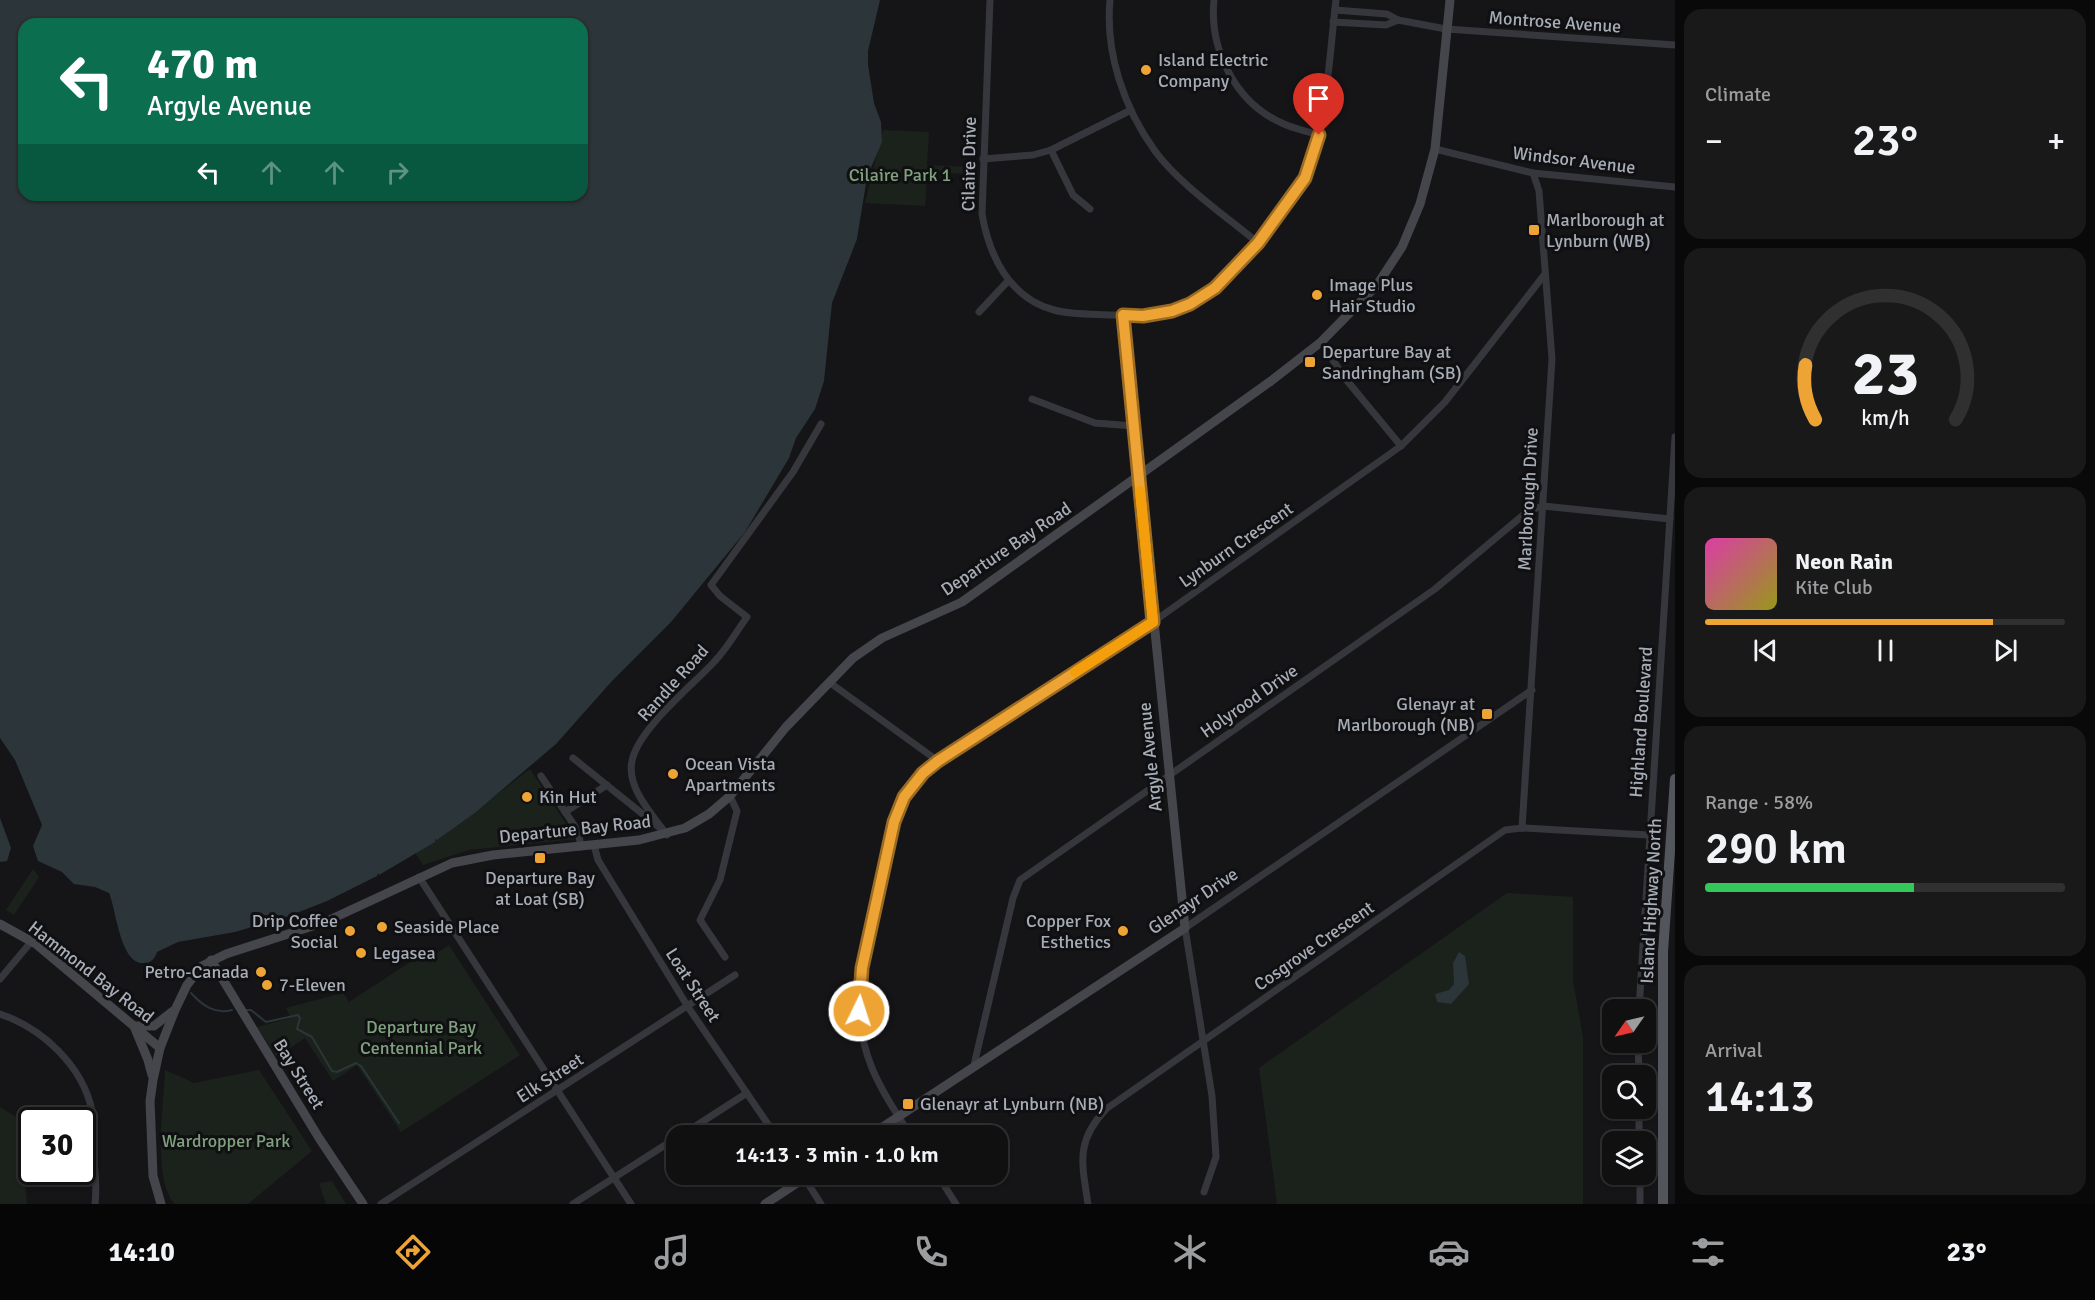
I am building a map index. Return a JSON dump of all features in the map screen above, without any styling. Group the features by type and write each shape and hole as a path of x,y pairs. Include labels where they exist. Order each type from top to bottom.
{"main road":[{"name":"Departure Bay Road","path":"160,1204 153,1176 150,1101 153,1080 160,1047 175,1010 194,974 211,960 325,922 419,878 464,860 667,835 709,814 730,796 786,727 853,658 882,638 962,602 1272,381 1321,342 1377,285 1402,247 1420,204 1435,149 1450,0"},
{"name":"Argyle Avenue","path":"1123,315 1185,928"},
{"name":"Island Highway North","path":"1663,1204 1663,952 1675,779"},
{"name":"Hammond Bay Road","path":"0,924 31,942 160,1047"},
{"name":"Glenayr Drive","path":"885,1125 1185,928"},
{"name":"Bay Street","path":"211,960 319,1138 363,1204"},
{"path":"153,1080 148,1060 134,1026 154,1026 175,1010"},
{"path":"765,1204 793,1185"}],"street":[{"name":"Cilaire Drive","path":"990,0 982,214 987,240 996,263 1008,281 1053,310 1143,316 1172,311 1190,304 1215,288 1258,243 1305,178 1319,135 1336,0"},
{"path":"1110,0 1108,17 1115,70 1131,110 1156,152 1194,189 1258,243"},
{"path":"1214,0 1212,20 1215,45 1230,75 1258,110 1284,125 1319,135"},
{"name":"Montrose Avenue","path":"1335,10 1387,14 1398,20 1446,29 1675,45"},
{"name":"Montrose Avenue","path":"1333,22 1386,25 1398,20"},
{"path":"983,159 1033,155 1051,150 1131,110"},
{"name":"Windsor Avenue","path":"1435,149 1533,173 1675,187"},
{"path":"1051,150 1073,195 1090,209"},
{"name":"Marlborough Drive","path":"1522,828 1551,358 1539,191 1533,173"},
{"name":"Lynburn Crescent","path":"904,1125 876,1081 865,1051 859,1024 858,997 894,822 904,797 923,773 938,761 1153,622 1401,447 1445,402 1545,274"},
{"path":"979,312 1008,281"},
{"path":"1321,342 1344,377 1401,447"},
{"path":"1032,399 1095,423 1134,426"},
{"name":"Randle Road","path":"667,835 643,801 633,781 631,762 639,743 681,693 715,661 747,617 720,596 711,585 793,472 821,424"},
{"name":"Highland Boulevard","path":"1640,999 1648,835 1675,438"},
{"path":"1543,506 1670,519"},
{"name":"Holyrood Drive","path":"974,1065 1012,898 1020,880 1435,589 1528,510 1543,506"},
{"path":"830,681 938,761"},
{"name":"Glenayr Drive","path":"1185,928 1532,690"},
{"path":"573,758 667,835"},
{"path":"541,776 578,831 581,847"},
{"path":"565,812 607,785"},
{"path":"725,957 700,920 720,880 737,811 730,796"},
{"name":"Cosgrove Crescent","path":"1088,1204 1082,1159 1083,1144 1092,1124 1106,1109 1505,830 1522,828 1648,835"},
{"name":"Loat Street","path":"594,845 598,860 688,1007 769,1125"},
{"path":"419,878 631,1204"},
{"name":"Argyle Avenue","path":"1185,928 1205,1041 1216,1157 1204,1192"},
{"path":"0,979 31,942"},
{"name":"Elk Street","path":"381,1204 735,975"},
{"path":"0,1014 16,1019 45,1038 67,1060 79,1079 92,1110 95,1204"},
{"path":"697,1125 747,1093"},
{"path":"573,1204 666,1145"},
{"path":"811,1185 821,1204"},
{"path":"944,1185 956,1204"},
{"path":"1640,1185 1640,1204"}],"green space":[{"name":"Cilaire Park 1","path":"883,130 929,132 927,165 971,167 971,174 927,172 925,206 865,203"},
{"path":"530,769 576,839 469,850 423,865 415,853 455,827"},
{"path":"33,869 39,877 14,915 6,910"},
{"path":"1507,893 1573,897 1573,981 1583,1037 1583,1204 1277,1204 1259,1068"},
{"name":"Departure Bay Centennial Park","path":"449,945 520,1055 401,1132 357,1065 333,1081 305,1038 277,1057 257,1027 291,1018 286,1008 343,993 349,1002 421,955 425,961"},
{"name":"Wardropper Park","path":"165,1070 194,1083 259,1070 312,1151 248,1204 175,1204 168,1193 161,1160"},
{"path":"0,1107 18,1118 18,1185 25,1185 27,1204 0,1204"},
{"path":"332,1181 346,1204 326,1204 319,1183"}],"shaded area":[{"path":"0,0 880,0 868,51 868,65 874,103 881,122 882,142 867,177 857,239 832,303 824,381 815,409 796,438 789,458 745,532 671,622 612,681 556,744 476,812 437,840 435,839 435,842 379,875 378,873 377,876 327,901 289,916 254,926 252,924 252,927 235,932 178,942 157,952 153,960 144,963 136,961 124,946 109,893 95,887 74,884 62,872 38,861 33,846 42,825 15,760 0,738"},
{"path":"0,818 11,848 7,861 0,862"},
{"path":"1459,952 1465,956 1469,984 1451,1004 1437,1002 1435,994 1449,990 1454,984 1453,963"}],"waterway":[{"path":"191,993 209,1008 220,1011 232,1010"},
{"path":"246,1010 251,1010 266,1022 298,1015 300,1018 297,1029 312,1037 332,1071 337,1072 356,1063 361,1066 399,1123"}],"slow traffic":[{"path":"1075,672 1153,622 1140,491"}],"place":[{"name":"Island Electric Company","path":"1146,70"},
{"name":"Marlborough at Lynburn (WB)","path":"1534,230"},
{"name":"Image Plus Hair Studio","path":"1317,295"},
{"name":"Departure Bay at Sandringham (SB)","path":"1310,362"},
{"name":"Glenayr at Marlborough (NB)","path":"1487,714"},
{"name":"Ocean Vista Apartments","path":"673,774"},
{"name":"Kin Hut","path":"527,797"},
{"name":"Departure Bay at Loat (SB)","path":"540,858"},
{"name":"Seaside Place","path":"382,927"},
{"name":"Drip Coffee Social","path":"350,931"},
{"name":"Copper Fox Esthetics","path":"1123,931"},
{"name":"Legasea","path":"361,953"},
{"name":"Petro-Canada","path":"261,972"},
{"name":"7-Eleven","path":"267,985"},
{"name":"Glenayr at Lynburn (NB)","path":"908,1104"}],"route":[{"path":"859,1011 858,997 862,968 894,822 904,797 923,773 938,761 1153,622 1123,315 1143,316 1172,311 1190,304 1215,288 1258,243 1305,178 1319,135"}]}
